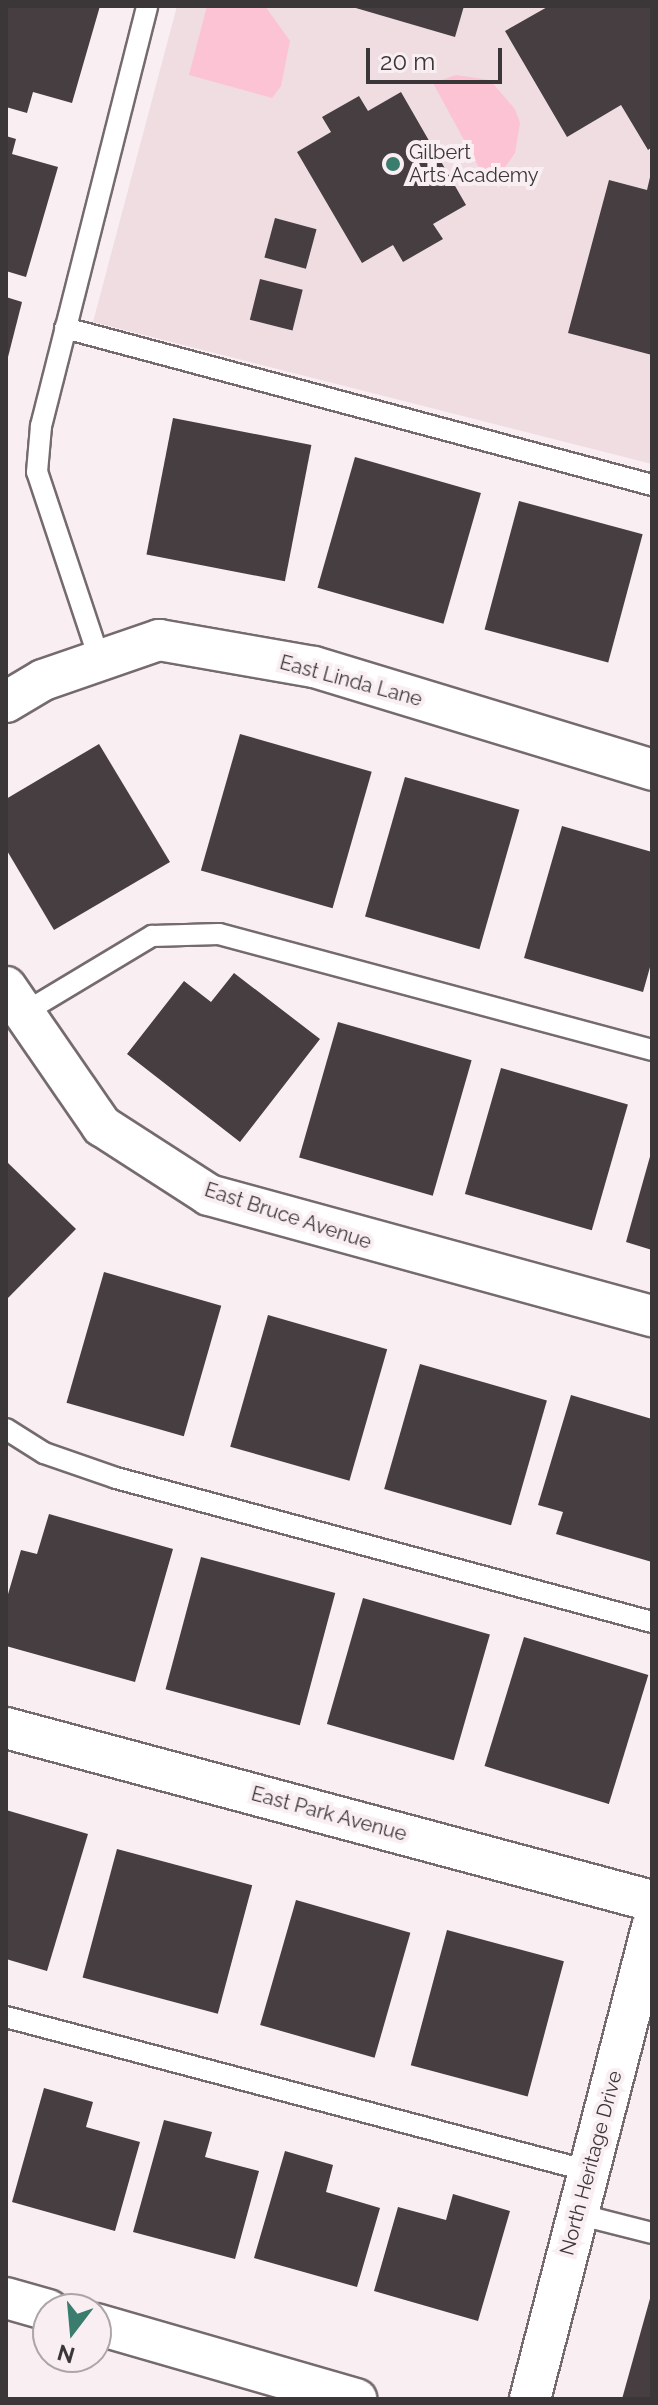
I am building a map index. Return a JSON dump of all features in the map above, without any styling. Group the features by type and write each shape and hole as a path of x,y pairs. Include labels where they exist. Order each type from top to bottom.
{"street":[{"name":"East Linda Lane","path":"6,702 43,680 159,640 314,667 652,770"},
{"name":"East Bruce Avenue","path":"14,1001 102,1126 209,1195 652,1316"},
{"name":"East Park Avenue","path":"6,1728 652,1901"},
{"name":"North Heritage Drive","path":"530,2399 652,1927"},
{"path":"6,2298 32,2305"},
{"path":"112,2329 356,2399"}],"lane":[{"path":"100,661 37,472 41,426 147,6"},
{"path":"65,328 652,485"},
{"path":"14,1001 152,936 219,934 652,1050"},
{"path":"6,1429 44,1453 116,1478 652,1622"},
{"path":"6,2017 589,2171"},
{"path":"577,2214 652,2233"}],"shaded area":[{"name":"Gilbert Arts Academy","path":"177,6 652,6 652,464 93,322"},
{"path":"207,6 265,6 290,41 281,86 272,98 189,75"},
{"path":"456,75 490,80 515,109 520,123 515,153 498,177 492,167 482,173 433,83"}],"building":[{"path":"6,6 100,6 72,103 33,92 27,113 6,107"},
{"path":"349,6 464,6 455,37"},
{"path":"549,6 652,6 652,147 648,150 621,105 567,137 505,31"},
{"path":"401,92 466,205 433,224 443,239 403,262 393,245 362,263 297,152 331,132 322,117 359,96 368,111"},
{"path":"6,136 16,139 12,154 58,167 26,277 6,271"},
{"path":"651,173 652,355 568,333 609,180 647,190"},
{"path":"275,218 317,229 306,269 264,258"},
{"path":"260,279 303,290 293,330 250,320"},
{"path":"6,297 22,302 7,361 6,361"},
{"path":"173,418 311,445 285,581 146,554"},
{"path":"355,457 481,493 443,624 318,588"},
{"path":"519,501 643,534 608,663 485,629"},
{"path":"240,734 372,772 333,908 201,870"},
{"path":"99,744 170,862 54,930 6,849 6,799"},
{"path":"405,777 519,810 479,949 365,916"},
{"path":"562,826 652,852 652,960 643,992 524,958"},
{"path":"234,973 320,1039 240,1142 127,1054 184,981 211,1002"},
{"path":"338,1022 472,1060 433,1196 299,1158"},
{"path":"501,1068 628,1104 592,1230 465,1194"},
{"path":"652,1153 652,1250 626,1242"},
{"path":"6,1161 76,1229 6,1300"},
{"path":"104,1272 221,1306 184,1436 67,1403"},
{"path":"268,1315 387,1349 349,1481 230,1447"},
{"path":"420,1364 547,1400 511,1525 384,1489"},
{"path":"571,1395 652,1419 652,1562 556,1534 563,1512 538,1505"},
{"path":"49,1514 173,1549 135,1682 6,1646 6,1601 21,1550 37,1554"},
{"path":"201,1557 335,1593 300,1725 166,1689"},
{"path":"363,1598 490,1634 454,1760 327,1724"},
{"path":"524,1637 648,1675 609,1804 485,1766"},
{"path":"6,1810 88,1834 47,1971 6,1959"},
{"path":"117,1849 252,1885 218,2014 83,1977"},
{"path":"296,1900 410,1933 375,2058 260,2025"},
{"path":"447,1930 564,1961 528,2097 411,2065"},
{"path":"44,2088 93,2102 86,2127 140,2142 115,2231 12,2202"},
{"path":"164,2120 212,2132 205,2157 259,2171 235,2259 133,2232"},
{"path":"285,2151 333,2165 326,2192 380,2208 357,2287 254,2258"},
{"path":"453,2194 510,2211 478,2321 374,2291 398,2207 446,2220"},
{"path":"651,2295 652,2399 622,2399"}],"place":[{"name":"Gilbert Arts Academy","path":"393,164"}]}
